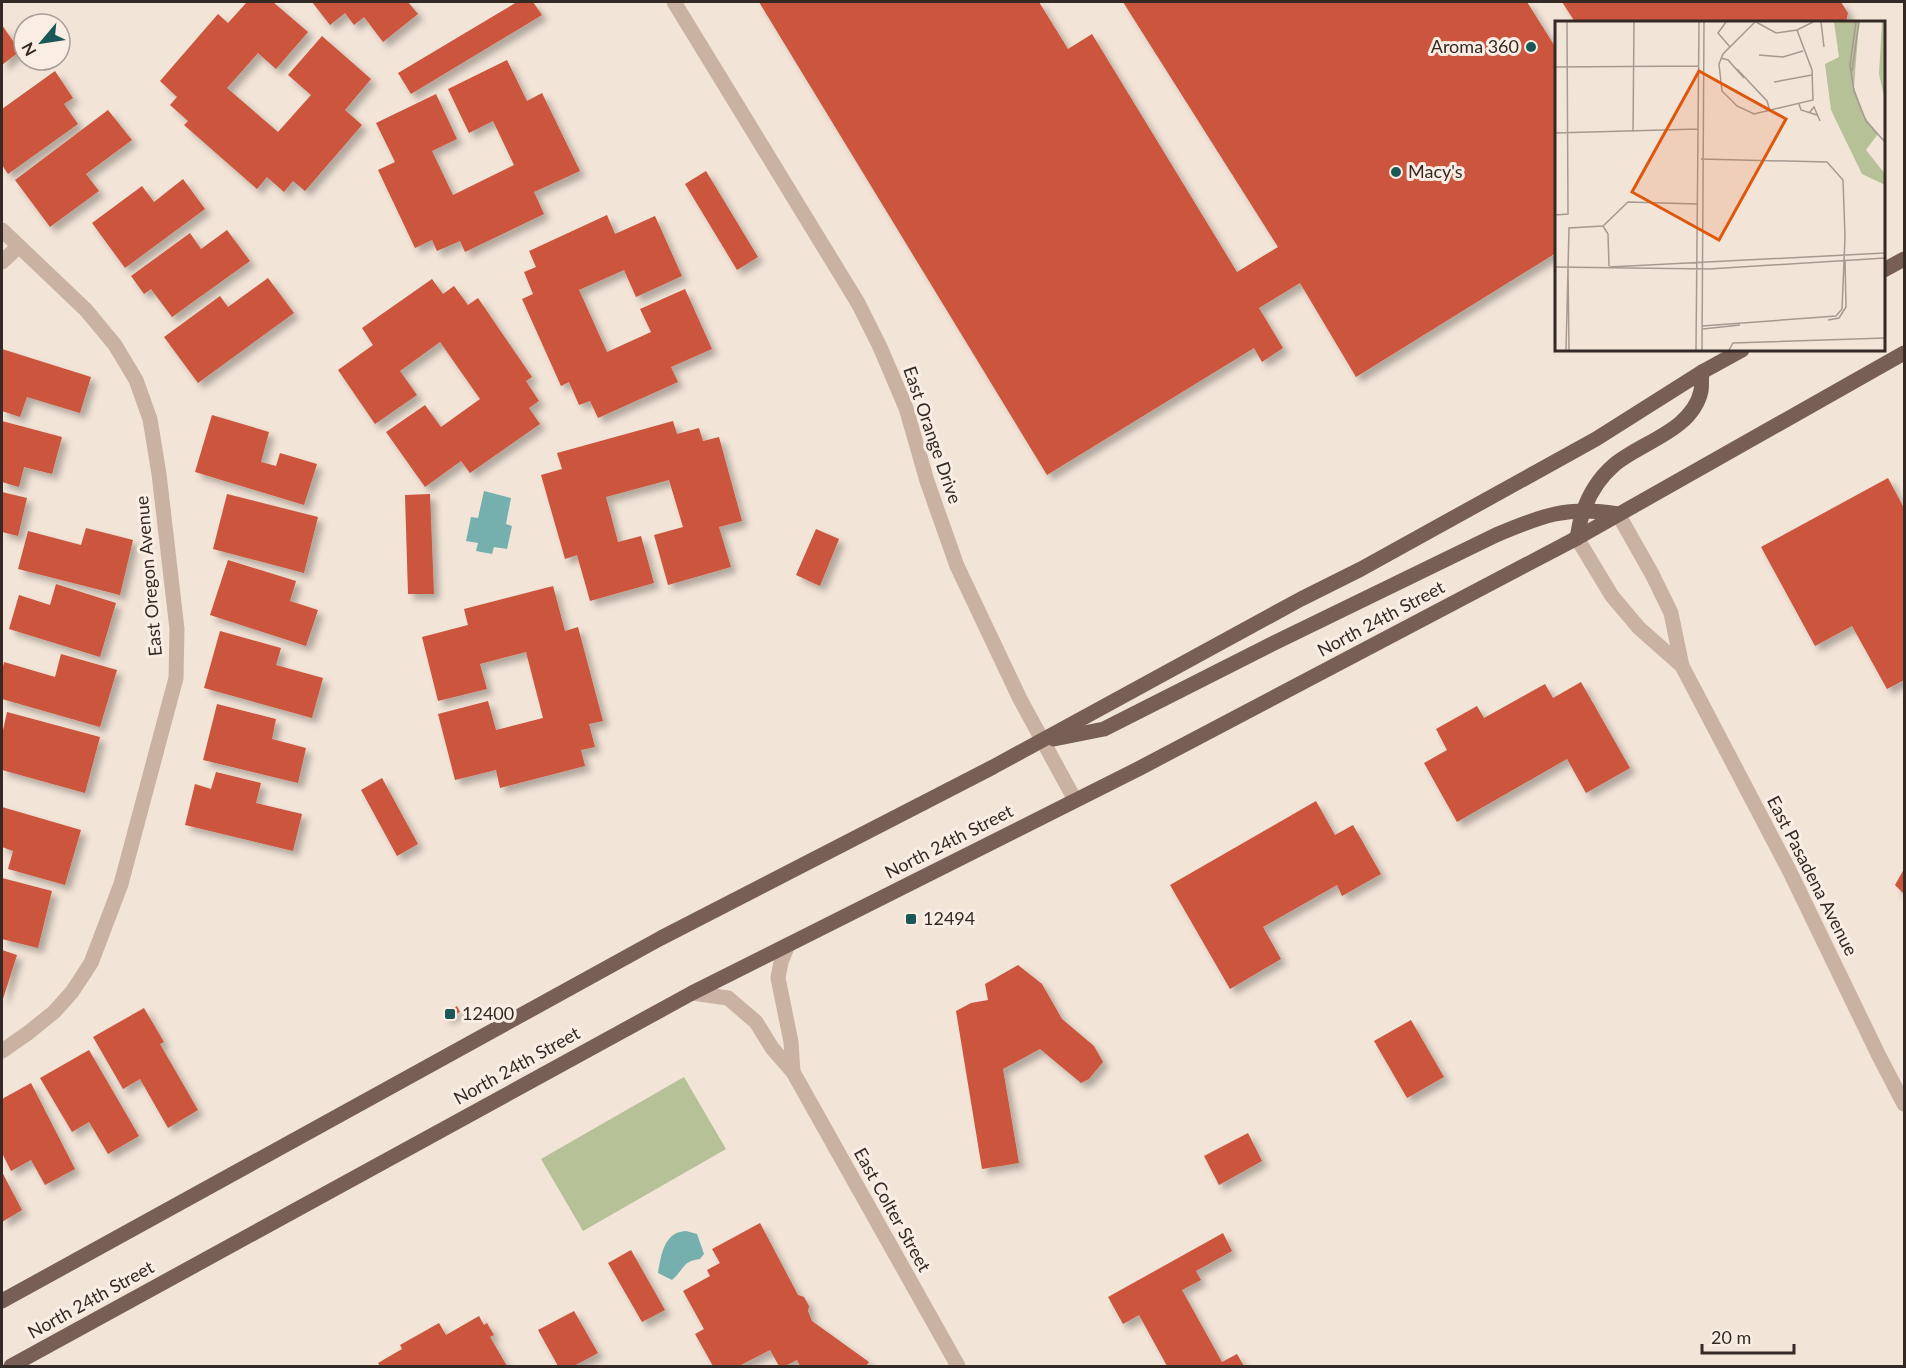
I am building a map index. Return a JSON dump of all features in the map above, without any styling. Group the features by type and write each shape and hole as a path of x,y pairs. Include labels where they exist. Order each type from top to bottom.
{"main road":[{"path":"1885,269 1905,259"},
{"path":"2,1300 651,943 1042,741 1280,610 1361,569 1596,439 1702,372 1740,351"},
{"name":"North 24th Street","path":"12,1366 692,993 1140,768 1577,538 1905,352"},
{"path":"1577,538 1583,510 1594,489 1614,465 1684,419 1694,407 1701,392 1702,372"},
{"path":"1042,741 1104,729 1496,535 1543,516 1564,511 1583,510 1618,514"}],"street":[{"name":"East Orange Drive","path":"674,2 858,303 906,408 927,481 957,566 1020,699 1075,800"},
{"name":"East Oregon Avenue","path":"2,230 86,310 116,345 136,380 150,419 158,463 177,629 176,678 124,873 91,963 72,992 54,1012 2,1051"},
{"path":"2,262 18,247"},
{"name":"East Pasadena Avenue","path":"1618,514 1648,566 1671,613 1682,666 1797,885 1879,1056 1905,1104"},
{"name":"East Pasadena Avenue","path":"1577,538 1619,604 1639,628 1682,666"},
{"name":"East Colter Street","path":"788,945 778,978 791,1042 793,1072"},
{"name":"East Colter Street","path":"692,993 728,998 756,1022 771,1048 793,1072 958,1366"}],"green space":[{"path":"684,1077 726,1149 583,1231 541,1159"}],"water":[{"path":"484,491 511,498 506,524 512,526 507,549 494,547 492,554 476,551 478,543 466,541 471,517 478,518"},
{"path":"686,1231 697,1234 704,1254 700,1259 686,1264 672,1280 658,1273 662,1252 673,1235"}],"building":[{"path":"247,2 273,2 308,32 276,69 258,53 227,88 278,132 311,95 288,75 322,36 371,79 345,110 362,125 305,191 293,181 284,192 267,177 257,189 184,125 188,121 170,105 177,97 160,81 218,14 228,23"},
{"path":"312,2 408,2 418,14 383,42 364,17 354,25 345,13 330,25"},
{"path":"517,2 533,2 542,15 411,94 398,73"},
{"path":"759,2 1039,2 1068,49 1092,34 1237,272 1278,247 1123,2 1527,2 1555,46 1555,254 1356,377 1300,283 1259,308 1283,348 1262,362 1254,348 1047,475"},
{"path":"1562,2 1841,2 1848,13 1846,21 1574,21"},
{"path":"2,25 12,39 12,57 2,65"},
{"path":"507,60 527,101 542,93 580,171 534,192 544,214 465,252 460,241 437,251 432,240 415,248 378,170 395,162 376,123 436,94 457,139 432,151 453,195 514,165 493,121 469,133 448,89"},
{"path":"56,72 73,98 64,104 78,124 8,174 2,165 2,109"},
{"path":"108,110 132,140 86,174 99,191 50,227 15,180"},
{"path":"706,171 758,257 737,270 685,184"},
{"path":"183,179 205,209 125,268 92,223 142,186 154,202"},
{"path":"607,215 615,234 655,216 682,276 636,297 624,270 579,290 607,352 651,332 640,309 685,289 712,349 671,367 678,382 598,418 590,401 579,405 569,382 561,386 522,299 533,294 524,272 536,267 529,251"},
{"path":"227,230 250,261 172,317 151,289 144,294 131,276 190,233 201,249"},
{"path":"268,278 294,313 198,383 164,337 220,296 228,307"},
{"path":"432,279 443,294 454,286 468,305 478,298 532,377 526,381 539,401 529,408 540,424 470,473 461,461 425,487 386,432 425,405 441,427 480,399 440,342 400,371 417,395 375,424 338,370 373,345 362,328"},
{"path":"2,349 91,377 80,413 27,397 20,417 2,411"},
{"path":"212,415 269,432 261,462 276,466 280,453 317,464 304,505 195,472"},
{"path":"2,421 62,437 52,474 24,467 19,487 2,482"},
{"path":"673,421 677,434 699,428 703,441 719,437 742,521 719,527 731,567 668,585 654,535 683,527 669,480 606,497 618,542 641,536 654,583 590,601 577,555 565,559 541,475 562,469 557,453"},
{"path":"1888,478 1904,508 1904,680 1887,689 1852,626 1815,646 1761,547"},
{"path":"2,492 27,498 18,536 2,532"},
{"path":"227,494 318,517 304,573 213,549"},
{"path":"430,494 434,594 408,594 405,495"},
{"path":"86,528 133,540 120,595 18,569 28,531 81,545"},
{"path":"816,529 839,539 820,586 796,575"},
{"path":"228,560 296,581 290,601 318,610 306,646 210,615"},
{"path":"56,584 116,603 100,657 9,629 19,595 50,605"},
{"path":"553,586 565,631 578,627 603,721 589,724 595,747 581,750 585,766 500,788 496,770 455,780 438,714 488,701 496,730 543,718 526,652 480,664 487,689 438,701 422,637 468,625 464,609"},
{"path":"220,631 281,648 276,665 323,678 312,718 204,688"},
{"path":"61,654 117,670 100,727 2,699 4,662 55,677"},
{"path":"1581,682 1630,768 1586,793 1567,759 1457,822 1424,763 1447,750 1436,729 1477,706 1484,718 1545,684 1553,698"},
{"path":"217,704 276,719 272,739 306,748 298,783 203,760"},
{"path":"7,712 100,737 85,793 2,770 2,735"},
{"path":"216,772 261,783 256,803 302,814 293,851 185,825 195,784 211,789"},
{"path":"382,778 418,844 397,856 361,790"},
{"path":"1316,801 1335,835 1353,825 1381,874 1342,896 1337,885 1263,927 1281,959 1230,989 1170,885"},
{"path":"2,807 81,830 65,885 8,869 13,851 2,847"},
{"path":"1904,869 1904,894 1895,885"},
{"path":"2,878 52,891 38,948 2,939"},
{"path":"2,950 17,955 2,1002"},
{"path":"1018,965 1042,984 1062,1019 1094,1046 1103,1062 1089,1079 1081,1083 1040,1049 1003,1069 1019,1163 982,1169 956,1011 971,1003 988,1000 985,984"},
{"path":"457,1006 460,1012 446,1019 443,1015"},
{"path":"144,1008 164,1042 160,1044 198,1110 168,1128 140,1079 123,1089 93,1037"},
{"path":"1411,1020 1444,1077 1407,1098 1374,1041"},
{"path":"89,1050 139,1136 108,1154 89,1122 72,1132 40,1078"},
{"path":"31,1083 75,1169 45,1185 31,1160 11,1171 2,1153 2,1099"},
{"path":"1248,1133 1262,1161 1219,1185 1204,1156"},
{"path":"2,1172 22,1210 2,1222"},
{"path":"760,1223 798,1295 804,1297 809,1306 808,1311 812,1321 869,1362 866,1366 800,1366 797,1360 785,1366 779,1366 770,1350 739,1366 713,1366 695,1334 704,1329 683,1291 710,1276 707,1270 720,1263 712,1249"},
{"path":"1223,1233 1232,1251 1196,1271 1201,1280 1182,1290 1222,1362 1237,1354 1244,1366 1167,1366 1139,1315 1123,1324 1108,1297"},
{"path":"631,1250 665,1310 642,1322 608,1263"},
{"path":"574,1311 598,1353 574,1366 558,1366 538,1330"},
{"path":"479,1316 484,1325 487,1323 494,1335 490,1337 507,1366 380,1366 378,1363 402,1349 400,1345 439,1323 446,1335"}],"place":[{"name":"Aroma 360","path":"1531,47"},
{"name":"Macy's","path":"1396,172"},
{"name":"12494","path":"911,919"},
{"name":"12400","path":"450,1014"}]}
